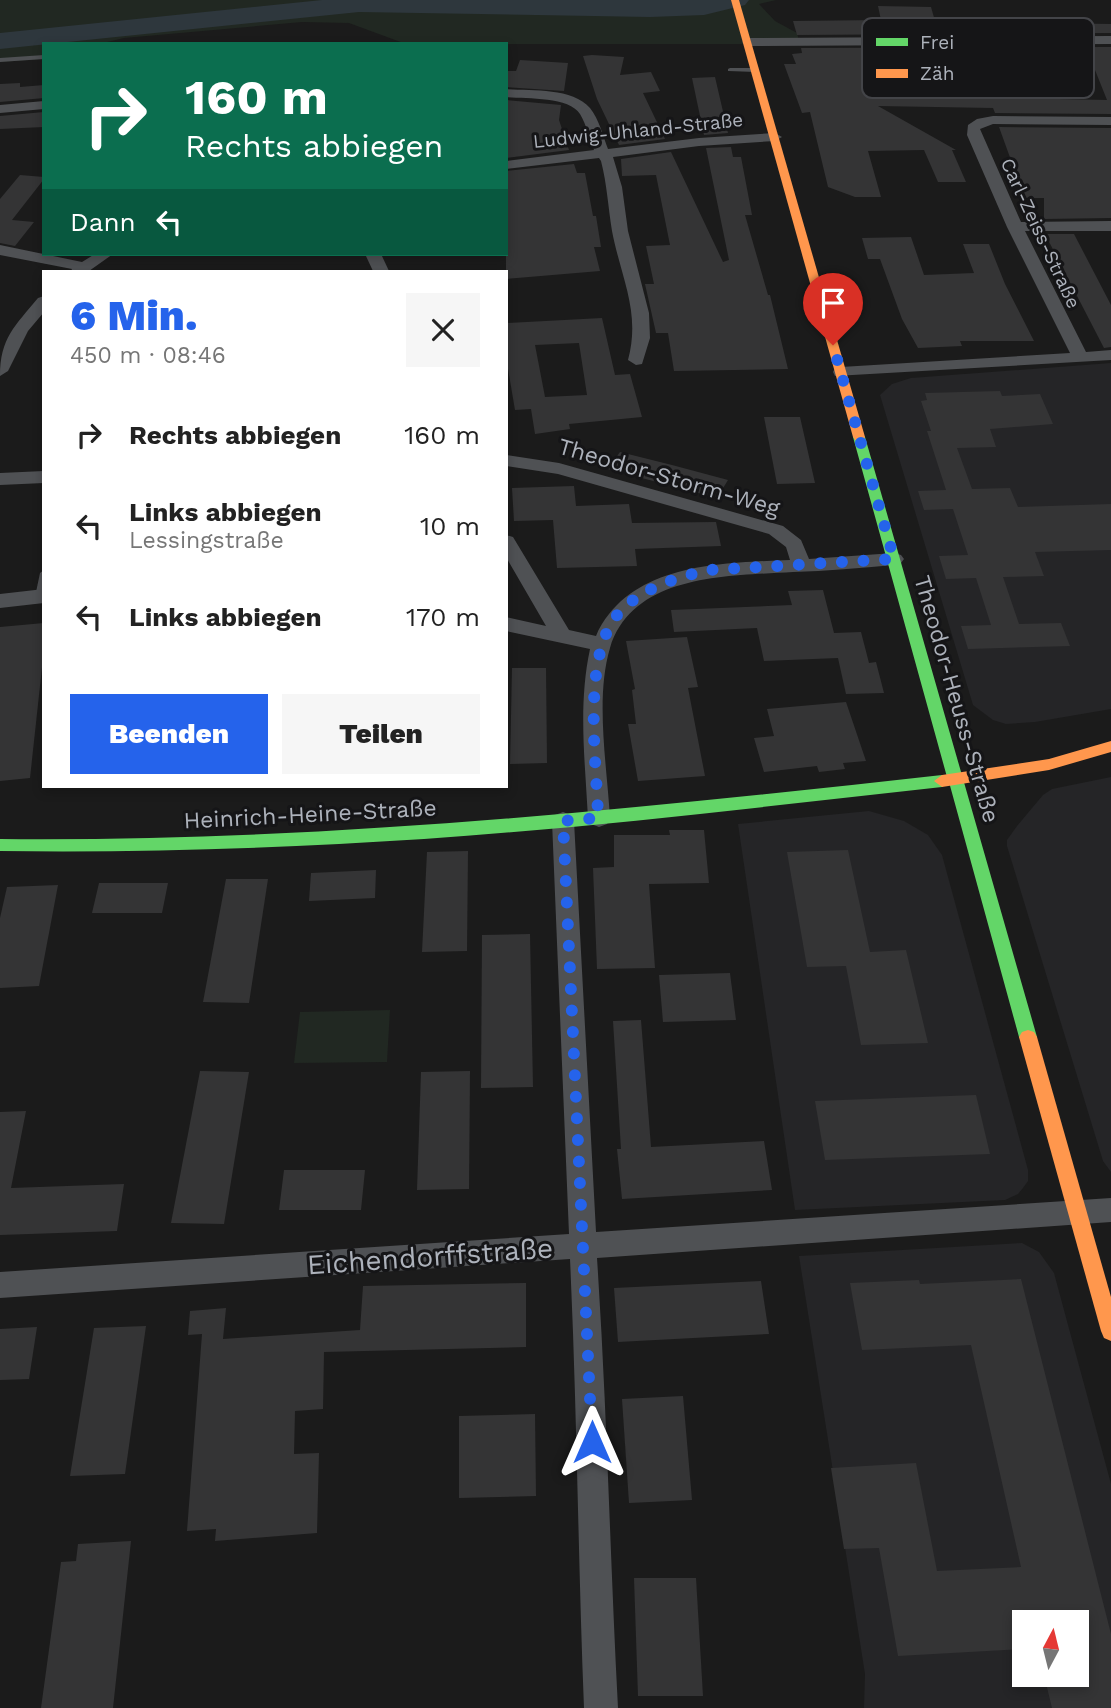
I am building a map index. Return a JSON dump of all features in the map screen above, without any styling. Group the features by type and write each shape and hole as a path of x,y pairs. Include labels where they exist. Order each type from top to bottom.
{"main road":[{"name":"Theodor-Heuss-Straße","path":"737,7 1111,1331"},
{"name":"Heinrich-Heine-Straße","path":"0,845 200,845 598,818 1021,772 1078,759 1111,746"}],"street":[{"path":"748,42 862,41"},
{"path":"508,93 559,97 579,105 586,112 608,160 621,231 641,313 642,338 636,360"},
{"path":"0,109 42,105"},
{"name":"Carl-Zeiss-Straße","path":"1080,356 1015,227 974,135 975,125 993,120 1111,121"},
{"name":"Ludwig-Uhland-Straße","path":"508,165 699,142 775,137"},
{"path":"1015,227 1111,226"},
{"path":"0,250 82,269 102,256"},
{"path":"0,371 20,330 42,303"},
{"path":"841,372 1111,355"},
{"name":"Theodor-Storm-Weg","path":"508,461 559,469 776,530 794,544 802,565"},
{"path":"0,479 42,477"},
{"path":"508,544 561,634"},
{"path":"598,818 594,689 601,644 618,614 656,586 708,570 894,559"},
{"path":"0,601 42,597"},
{"path":"508,624 601,644"},
{"path":"563,821 591,1391 592,1518 601,1708"},
{"name":"Eichendorffstraße","path":"0,1285 1111,1210"}],"lane":[{"path":"0,60 42,57"},
{"path":"730,70 756,70"}],"shaded area":[{"path":"0,0 776,0 759,4 775,21 797,33 800,44 401,42 349,23 302,22 124,38 107,42 42,42 42,59 0,62"},
{"path":"1111,363 1111,709 1035,722 1006,724 993,720 973,705 880,395 892,384 911,378"},
{"path":"1111,777 1111,1172 1103,1161 1007,840 1043,795 1052,789"},
{"path":"869,811 904,821 928,835 942,855 1028,1170 1028,1181 1023,1188 1018,1194 1005,1200 795,1210 738,824"},
{"path":"390,1010 387,1062 294,1063 300,1012"},
{"path":"1022,1243 1039,1252 1054,1273 1111,1484 1111,1708 864,1708 865,1674 799,1256"}],"building":[{"path":"878,6 931,7 934,18 881,18"},
{"path":"862,20 862,35 797,35 793,21"},
{"path":"1094,24 1111,24 1111,33 1094,33"},
{"path":"1094,47 1111,47 1111,114 995,113 993,108 878,106 956,150 952,150 966,182 938,182 924,150 868,151 881,197 855,197 828,187 810,112 802,113 784,64 796,64 792,54 802,53 801,48 862,48 862,98 1107,100 1094,68"},
{"path":"583,56 624,57 620,75 651,72 660,91 643,93 665,139 619,145 597,99"},
{"path":"520,60 568,63 564,91 508,87 508,71 516,71"},
{"path":"715,77 728,133 704,135 692,78"},
{"path":"20,83 20,87 42,85 42,98 0,102 0,84"},
{"path":"508,100 561,105 559,120 569,150 508,158"},
{"path":"42,112 42,127 0,129 0,116"},
{"path":"999,127 1111,128 1111,218 1044,219 1044,198 1026,198 1009,163 1012,163"},
{"path":"731,147 733,157 741,157 752,215 745,215 770,295 788,369 674,371 668,333 656,333 645,284 654,284 646,246 670,245 656,175 622,176 621,159 671,152 723,262 729,260 706,148"},
{"path":"574,164 577,173 585,173 601,247 594,247 600,271 508,279 508,171"},
{"path":"20,175 42,177 42,182 12,220 34,222 15,246 0,243 0,199"},
{"path":"1045,234 1074,234 1111,305 1111,347 1104,348"},
{"path":"911,237 924,275 974,273 963,244 989,244 1005,284 1034,341 960,341 962,346 918,348 902,319 880,259 868,259 862,238"},
{"path":"602,318 615,375 630,374 642,417 569,424 570,429 535,434 531,409 515,410 508,369 508,323","holes":["579,343 587,395 545,397 535,345"]},
{"path":"1000,391 1002,396 1040,394 1053,424 990,429 996,447 957,448 972,489 1010,488 1018,507 1111,504 1111,550 1035,552 1044,576 1003,577 1019,624 1061,623 1070,646 968,649 961,626 991,625 976,578 946,579 939,556 968,555 953,509 924,510 918,491 946,490 927,431 931,431 921,401 927,400 925,393"},
{"path":"764,417 800,417 815,483 777,484"},
{"path":"620,452 728,480 717,498 608,469"},
{"path":"574,486 576,506 629,504 632,523 716,522 721,546 635,549 637,566 557,568 553,520 514,521 512,488"},
{"path":"823,590 834,633 861,632 869,663 876,662 884,693 846,694 838,658 764,661 757,628 674,632 671,610 792,605 788,591"},
{"path":"42,623 42,667 30,778 0,781 0,627"},
{"path":"687,637 698,687 688,688 705,776 638,781 628,724 636,724 632,690 635,689 626,641"},
{"path":"512,668 546,668 547,763 510,764"},
{"path":"846,702 866,761 843,763 845,769 819,772 817,766 764,772 754,738 774,736 767,709"},
{"path":"669,830 704,830 709,883 649,884 655,968 597,969 593,868 614,867 614,835 670,835"},
{"path":"848,850 870,952 906,950 928,1043 861,1045 846,966 807,967 787,852"},
{"path":"468,851 467,951 422,952 427,852"},
{"path":"376,870 375,898 309,901 311,873"},
{"path":"226,879 268,879 249,1003 203,1002"},
{"path":"99,883 168,883 162,913 92,913"},
{"path":"58,885 39,986 0,988 0,918 7,887"},
{"path":"530,934 533,1087 481,1088 482,935"},
{"path":"730,973 736,1020 663,1022 659,975"},
{"path":"641,1020 651,1147 764,1141 772,1190 622,1199 617,1149 621,1149 613,1021"},
{"path":"200,1071 249,1072 224,1224 171,1223"},
{"path":"470,1071 469,1189 417,1190 421,1072"},
{"path":"976,1095 990,1154 825,1160 815,1101"},
{"path":"26,1111 11,1188 124,1184 117,1231 0,1235 0,1112"},
{"path":"284,1170 365,1170 361,1210 279,1210"},
{"path":"1021,1279 1111,1634 1111,1708 1052,1708 1047,1687 1089,1687 1089,1610 1012,1610 1012,1650 898,1656 879,1548 844,1549 831,1468 916,1463 937,1571 1021,1567 971,1345 862,1350 850,1283 919,1280 920,1284"},
{"path":"761,1281 769,1334 618,1342 614,1288"},
{"path":"526,1283 526,1347 324,1352 323,1409 295,1411 294,1454 319,1453 317,1533 215,1541 216,1529 187,1531 202,1334 188,1335 190,1311 226,1308 223,1339 360,1330 363,1286"},
{"path":"146,1326 125,1474 70,1476 94,1328"},
{"path":"37,1327 29,1379 0,1380 0,1329"},
{"path":"683,1396 692,1500 629,1503 622,1399"},
{"path":"535,1414 536,1496 459,1498 459,1416"},
{"path":"131,1541 113,1708 41,1708 61,1562 76,1561 78,1544"},
{"path":"634,1578 696,1578 703,1696 638,1696"}],"waterway":[{"path":"0,41 359,4 650,9 704,7 736,0"}],"traffic: fast":[{"path":"859,437 1028,1037"},
{"path":"0,845 191,844 427,833 598,818 942,781"}],"traffic: slow":[{"path":"735,0 859,437"},
{"path":"942,781 1049,765 1111,746"},
{"path":"1028,1037 1111,1331"}],"route":[{"path":"592,1442 563,821 598,818 594,689 597,662 601,644 618,614 656,586 708,570 894,559 833,345"}]}
